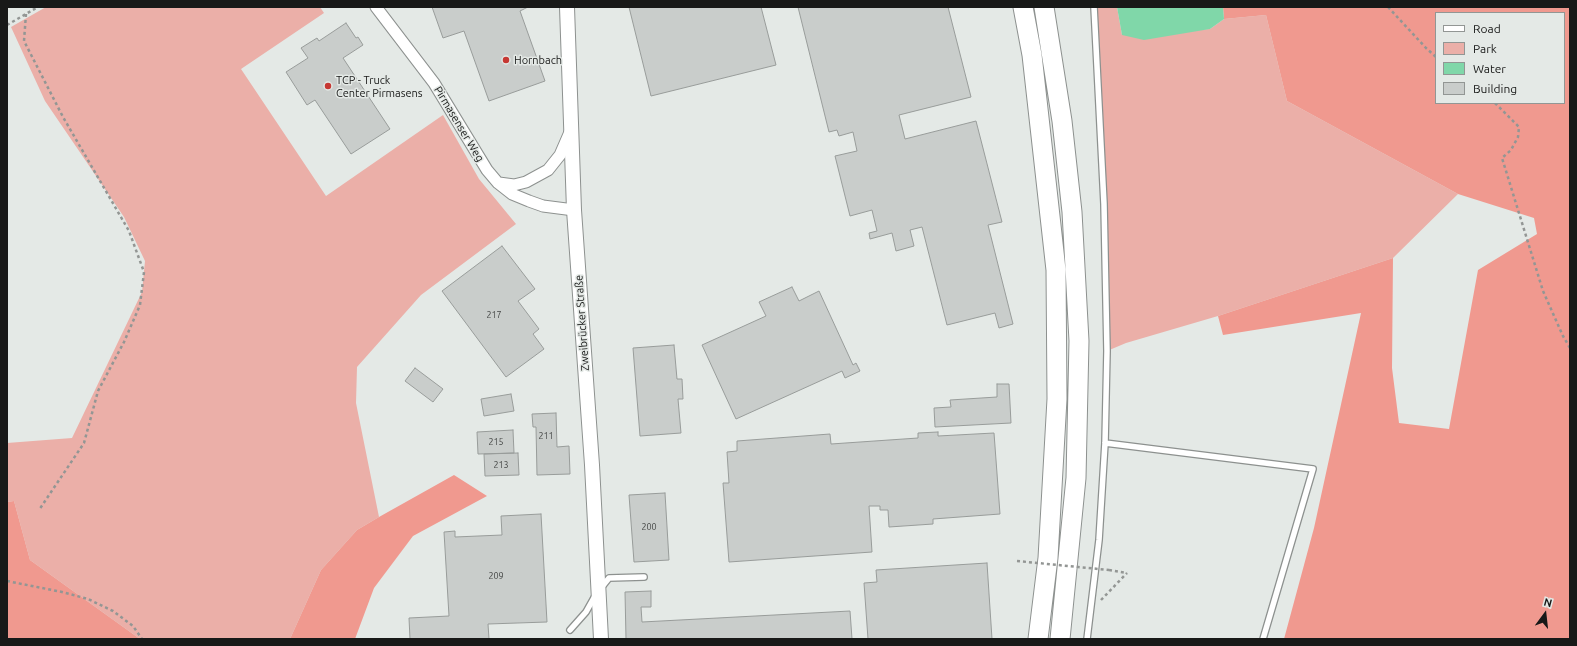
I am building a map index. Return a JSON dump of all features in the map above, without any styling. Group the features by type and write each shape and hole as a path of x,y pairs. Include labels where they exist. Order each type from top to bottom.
{"highway":[{"path":"1024,7 1032,55 1056,270 1057,399 1048,558 1038,639"},
{"path":"1044,7 1062,121 1072,212 1079,342 1076,478 1060,639"}],"street":[{"name":"Pirmasenser Weg","path":"376,7 434,83 487,170 498,183 512,194 529,202 543,206 574,210"},
{"name":"Zweibrücker Straße","path":"568,7 570,130 574,210 592,458 601,639"},
{"path":"498,183 514,185 526,182 548,170 560,154 570,130"}],"lane":[{"path":"1088,639 1099,540 1105,443 1107,351 1104,204 1094,7"},
{"path":"1105,443 1313,469 1263,639"},
{"path":"570,630 586,612 598,591 609,578 644,577"}],"path":[{"path":"7,25 38,7"},
{"path":"1388,7 1435,56"},
{"path":"26,14 24,41 63,117 129,231 144,272 140,305 124,342 98,391 84,443 39,510"},
{"path":"1496,104 1520,127 1518,137 1511,150 1502,158 1543,291 1570,348"},
{"path":"1017,561 1127,572 1099,602 1092,600"},
{"path":"7,581 88,599 118,615 133,626 142,639"}],"green space":[{"path":"46,7 320,7 324,13 241,69 326,196 443,115 479,179 516,224 421,295 357,367 356,403 379,517 357,530 321,570 290,639 140,639 30,560 14,501 7,502 7,443 72,438 142,292 145,261 124,217 45,101 11,27"},
{"path":"1094,7 1117,7 1122,35 1210,29 1224,19 1266,15 1287,101 1458,194 1393,258 1218,316 1126,343 1107,351"}],"shaded area":[{"path":"1223,7 1570,7 1570,639 1284,639 1314,528 1361,313 1223,335 1218,316 1393,258 1392,368 1399,423 1449,429 1478,270 1537,234 1534,218 1458,194 1287,101 1266,15 1224,19"},
{"path":"454,475 487,496 413,536 374,588 355,639 290,639 321,570 357,530"},
{"path":"14,501 30,560 140,639 7,639 7,502"}],"water":[{"path":"1117,7 1223,7 1224,19 1210,29 1144,40 1122,35"}],"building":[{"name":"Hornbach","path":"432,7 528,7 520,11 545,81 489,101 464,31 443,38"},
{"path":"629,7 761,7 776,65 651,96"},
{"path":"798,7 948,7 971,97 899,115 905,139 976,121 1002,222 988,225 1013,324 999,328 995,313 947,325 922,227 910,230 914,246 896,251 892,233 870,239 869,233 877,231 872,210 850,216 835,156 857,151 853,132 839,136 837,130 829,132"},
{"name":"TCP - Truck Center Pirmasens","path":"346,23 356,38 358,37 363,45 343,58 390,129 351,154 315,100 307,105 286,72 308,58 301,48 317,38 319,41"},
{"path":"502,246 535,289 518,301 539,329 533,334 544,349 506,377 442,291"},
{"path":"792,287 799,301 819,291 853,365 856,363 860,371 845,378 842,371 736,419 702,345 766,316 759,302"},
{"path":"674,345 677,379 682,379 683,399 678,399 681,433 640,436 633,348"},
{"path":"415,368 443,389 433,402 405,381"},
{"path":"997,384 1009,384 1011,423 935,427 934,408 951,407 950,400 997,397"},
{"path":"511,394 514,411 484,416 481,399"},
{"path":"556,413 557,447 569,446 570,474 537,475 536,427 533,427 532,414"},
{"path":"513,430 514,453 478,454 477,432"},
{"path":"938,432 938,436 994,433 1000,514 933,519 933,524 889,527 888,510 880,510 880,506 869,506 872,552 729,562 723,483 729,483 727,452 737,451 737,441 830,434 831,444 918,438 918,433"},
{"path":"518,453 519,475 485,476 484,454"},
{"path":"665,493 669,560 634,562 629,495"},
{"path":"541,514 547,622 488,624 489,639 410,639 409,618 449,616 444,532 455,531 455,537 502,535 501,516"},
{"path":"987,563 992,639 868,639 864,583 877,582 876,570"},
{"path":"651,591 651,607 641,607 642,622 850,611 852,639 626,639 625,592"}],"place":[{"name":"Hornbach","path":"506,60"},
{"name":"TCP - Truck Center Pirmasens","path":"328,86"}]}
